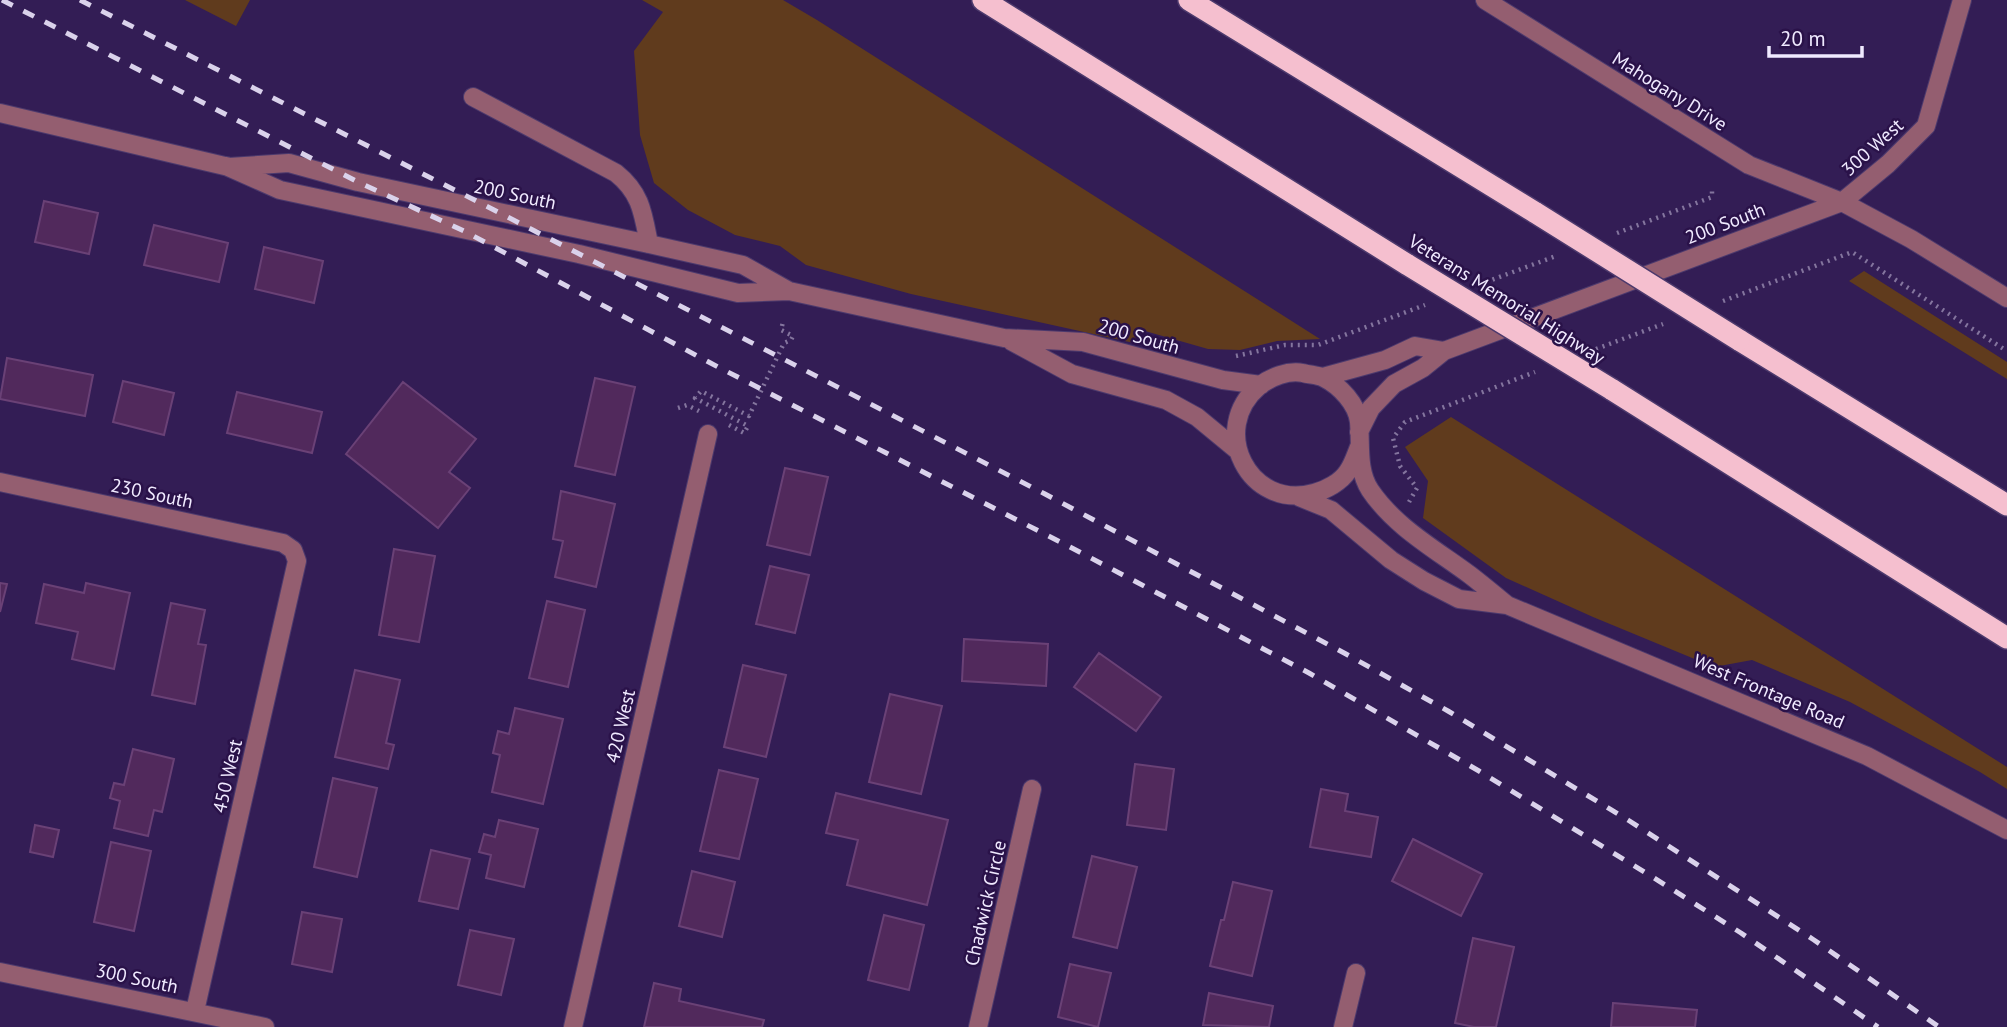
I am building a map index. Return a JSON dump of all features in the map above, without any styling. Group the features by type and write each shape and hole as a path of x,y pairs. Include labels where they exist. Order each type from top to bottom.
{"highway":[{"name":"Veterans Memorial Highway","path":"982,0 1611,389 2007,638"},
{"path":"1189,0 2007,505"}],"street":[{"name":"Mahogany Drive","path":"1485,0 1749,165 1842,202"},
{"name":"300 West","path":"1842,202 1888,164 1927,126 1958,23 1962,0"},
{"path":"473,97 616,173 628,183 638,197 649,244"},
{"name":"200 South","path":"0,113 227,166 280,190 579,254 738,293 789,291 1004,338 1083,342 1211,377 1261,385"},
{"name":"200 South","path":"227,166 289,163 384,187 743,265 789,291"},
{"path":"1842,202 1911,239 2007,298"},
{"name":"200 South","path":"1359,439 1371,408 1394,384 1423,368 1444,351 1842,202"},
{"name":"200 South","path":"1004,338 1072,374 1166,400 1198,417 1237,450"},
{"name":"200 South","path":"1323,377 1385,360 1415,346 1444,351"},
{"path":"1296,372 1323,377 1345,394 1359,419 1359,439 1348,472 1327,490 1300,497 1272,492 1250,475 1237,450 1236,422 1247,397 1269,379 1296,372"},
{"name":"420 West","path":"573,1027 708,434"},
{"name":"West Frontage Road","path":"1359,439 1361,469 1369,489 1396,519 1418,538 1470,574 1507,606"},
{"name":"230 South","path":"0,482 283,543 293,550"},
{"name":"West Frontage Road","path":"1300,497 1331,510 1391,560 1424,582 1459,599 1507,606 1867,756 2007,830"},
{"name":"450 West","path":"195,1011 297,561 293,550"},
{"name":"Chadwick Circle","path":"978,1027 1032,789"},
{"name":"300 South","path":"0,972 265,1027"},
{"path":"1343,1027 1356,973"}],"path":[{"path":"701,391 749,416 784,343 791,340 793,335 781,330 783,322"},
{"path":"1404,509 1414,497 1417,488 1400,466 1394,438 1405,422"}],"shaded area":[{"path":"185,0 250,0 236,26"},
{"path":"642,0 783,0 1320,339 1277,341 1240,350 1208,349 1145,331 1134,343 911,294 806,265 780,246 735,235 688,210 654,183 640,135 634,51 663,12"},
{"path":"1864,271 2007,362 2007,379 1849,281"},
{"path":"1451,417 2007,767 2007,789 1850,702 1752,660 1714,667 1506,578 1423,518 1428,481 1405,447"}],"building":[{"path":"44,201 98,213 89,254 35,242"},
{"path":"154,225 228,243 219,282 144,265"},
{"path":"264,247 323,261 314,303 255,289"},
{"path":"7,358 93,375 85,416 0,399"},
{"path":"595,378 635,387 615,475 575,466"},
{"path":"123,381 174,393 164,435 113,422"},
{"path":"403,382 476,439 449,472 470,488 438,528 346,454"},
{"path":"237,392 322,412 312,453 227,433"},
{"path":"785,468 828,477 810,555 767,545"},
{"path":"561,491 615,504 596,587 555,577 563,541 553,539"},
{"path":"394,549 435,556 419,642 379,635"},
{"path":"770,566 809,575 795,633 756,624"},
{"path":"0,583 7,584 0,612"},
{"path":"86,583 130,593 114,669 72,659 78,632 36,623 44,584 84,593"},
{"path":"547,601 585,610 568,687 529,678"},
{"path":"171,603 205,610 198,644 206,645 195,704 152,695"},
{"path":"964,639 1048,644 1046,686 962,681"},
{"path":"1099,653 1161,697 1136,731 1074,687"},
{"path":"743,665 786,675 766,757 724,747"},
{"path":"355,670 400,680 386,743 394,745 388,769 335,757"},
{"path":"890,694 942,706 921,794 869,782"},
{"path":"515,708 563,719 543,804 492,792 500,755 493,753 498,731 509,734"},
{"path":"133,749 174,759 162,812 154,810 148,836 114,828 120,801 110,798 114,783 124,785"},
{"path":"1135,764 1174,769 1166,830 1127,825"},
{"path":"719,770 758,779 739,859 700,851"},
{"path":"333,778 377,788 357,877 314,867"},
{"path":"1321,789 1348,794 1345,811 1378,817 1371,857 1310,847"},
{"path":"836,793 948,820 927,905 847,885 858,840 826,833"},
{"path":"499,820 538,829 524,887 486,878 491,855 479,852 484,834 495,837"},
{"path":"35,825 59,830 53,857 30,852"},
{"path":"1413,839 1482,874 1461,916 1392,881"},
{"path":"111,842 151,851 134,931 94,922"},
{"path":"431,850 470,859 458,909 419,901"},
{"path":"1092,856 1137,867 1117,948 1073,937"},
{"path":"692,871 735,882 722,937 679,926"},
{"path":"1233,882 1272,891 1252,976 1210,966"},
{"path":"302,912 342,919 332,972 292,964"},
{"path":"884,915 924,925 909,990 868,980"},
{"path":"470,930 514,939 501,995 458,985"},
{"path":"1473,938 1514,947 1496,1027 1474,1027 1455,1023"},
{"path":"1070,964 1111,973 1098,1027 1058,1017"},
{"path":"654,983 681,989 679,1001 764,1020 762,1027 644,1027"},
{"path":"1209,993 1273,1006 1269,1027 1203,1025"},
{"path":"1613,1003 1697,1010 1695,1027 1611,1027"}],"railway":[{"path":"2,0 358,182 464,231 718,367 1309,673 1479,771 1651,876 1741,933 1878,1027"},
{"path":"80,0 1045,494 1346,654 1448,711 1628,820 1814,940 1939,1027"}]}
